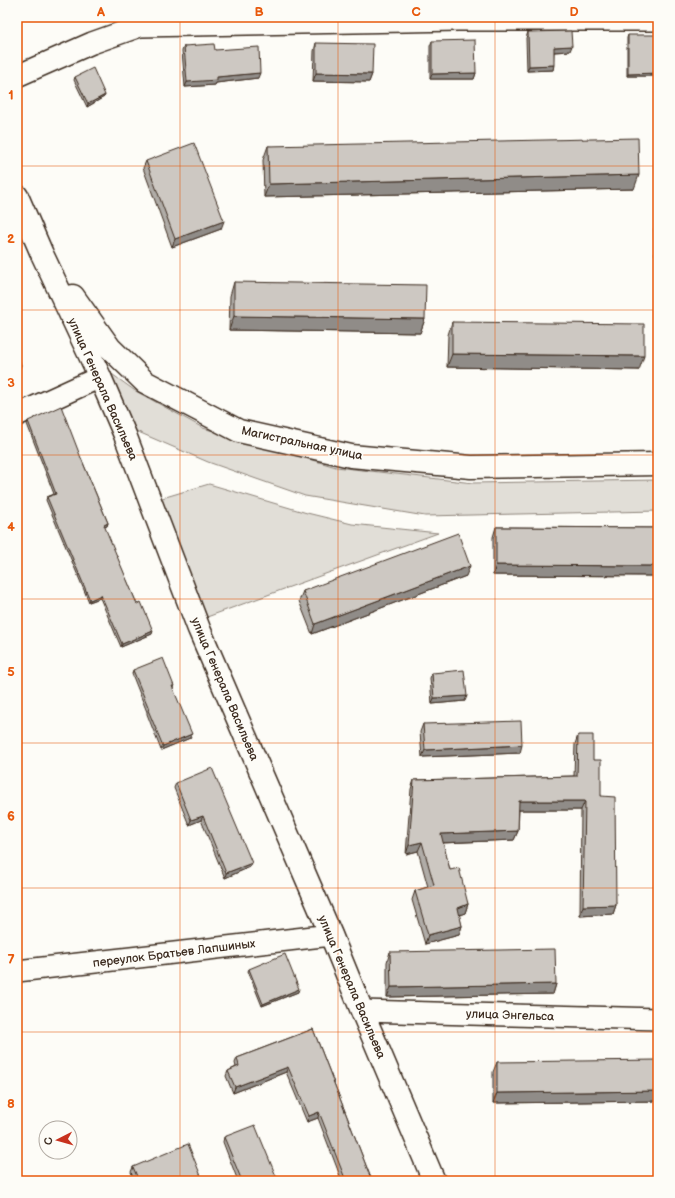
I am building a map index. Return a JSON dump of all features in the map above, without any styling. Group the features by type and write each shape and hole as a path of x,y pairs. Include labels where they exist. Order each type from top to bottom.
{"main road":[{"name":"улица Генерала Васильева","path":"17,196 125,435 199,629 331,935 434,1181"},
{"name":"Магистральная улица","path":"42,254 110,348 145,382 239,431 351,456 471,467 658,464"}],"street":[{"path":"17,76 140,21 458,19 658,20"},
{"path":"17,415 100,378"},
{"name":"переулок Братьев Лапшиных","path":"17,971 331,935"},
{"name":"улица Энгельса","path":"362,1011 658,1019"}],"shaded area":[{"path":"109,372 134,390 203,428 336,467 473,483 658,480 658,511 425,516 305,496 208,462 136,431"},
{"path":"209,484 307,513 352,524 438,533 207,617 159,499"}],"building":[{"path":"571,31 572,46 554,47 554,65 529,66 528,32"},
{"path":"628,35 658,35 658,73 628,74"},
{"path":"475,40 476,73 432,74 432,41"},
{"path":"316,43 373,44 372,74 316,73"},
{"path":"214,44 215,50 259,47 260,73 217,77 217,80 187,82 184,46"},
{"path":"93,68 105,95 88,104 75,77"},
{"path":"638,138 639,175 269,184 268,146"},
{"path":"194,143 224,221 175,239 146,161"},
{"path":"657,221 658,221 658,248"},
{"path":"234,282 426,285 425,319 234,316"},
{"path":"452,322 644,324 644,356 452,354"},
{"path":"17,354 21,365 17,367"},
{"path":"61,406 108,523 104,525 137,604 141,602 153,631 122,644 101,595 90,600 47,497 56,494 28,421"},
{"path":"496,527 658,528 658,566 496,565"},
{"path":"458,533 470,566 315,624 303,591"},
{"path":"163,658 174,686 172,686 192,734 163,746 133,670"},
{"path":"464,670 467,696 434,698 432,673"},
{"path":"521,721 522,745 425,750 423,724"},
{"path":"578,735 593,735 593,760 601,760 601,796 615,797 616,905 583,906 585,801 519,801 518,831 441,834 450,870 459,868 468,904 458,908 462,926 428,935 415,891 434,885 422,842 409,845 414,780 577,776"},
{"path":"212,768 252,863 226,873 203,816 191,820 176,783"},
{"path":"555,949 556,984 391,987 390,952"},
{"path":"285,954 299,989 263,1004 249,969"},
{"path":"313,1029 372,1181 346,1181 319,1112 309,1116 288,1067 235,1087 228,1071 239,1066 237,1058"},
{"path":"658,1060 658,1091 497,1093 497,1062"},
{"path":"255,1125 278,1181 242,1181 224,1137"},
{"path":"188,1144 203,1181 139,1181 133,1167"}]}
